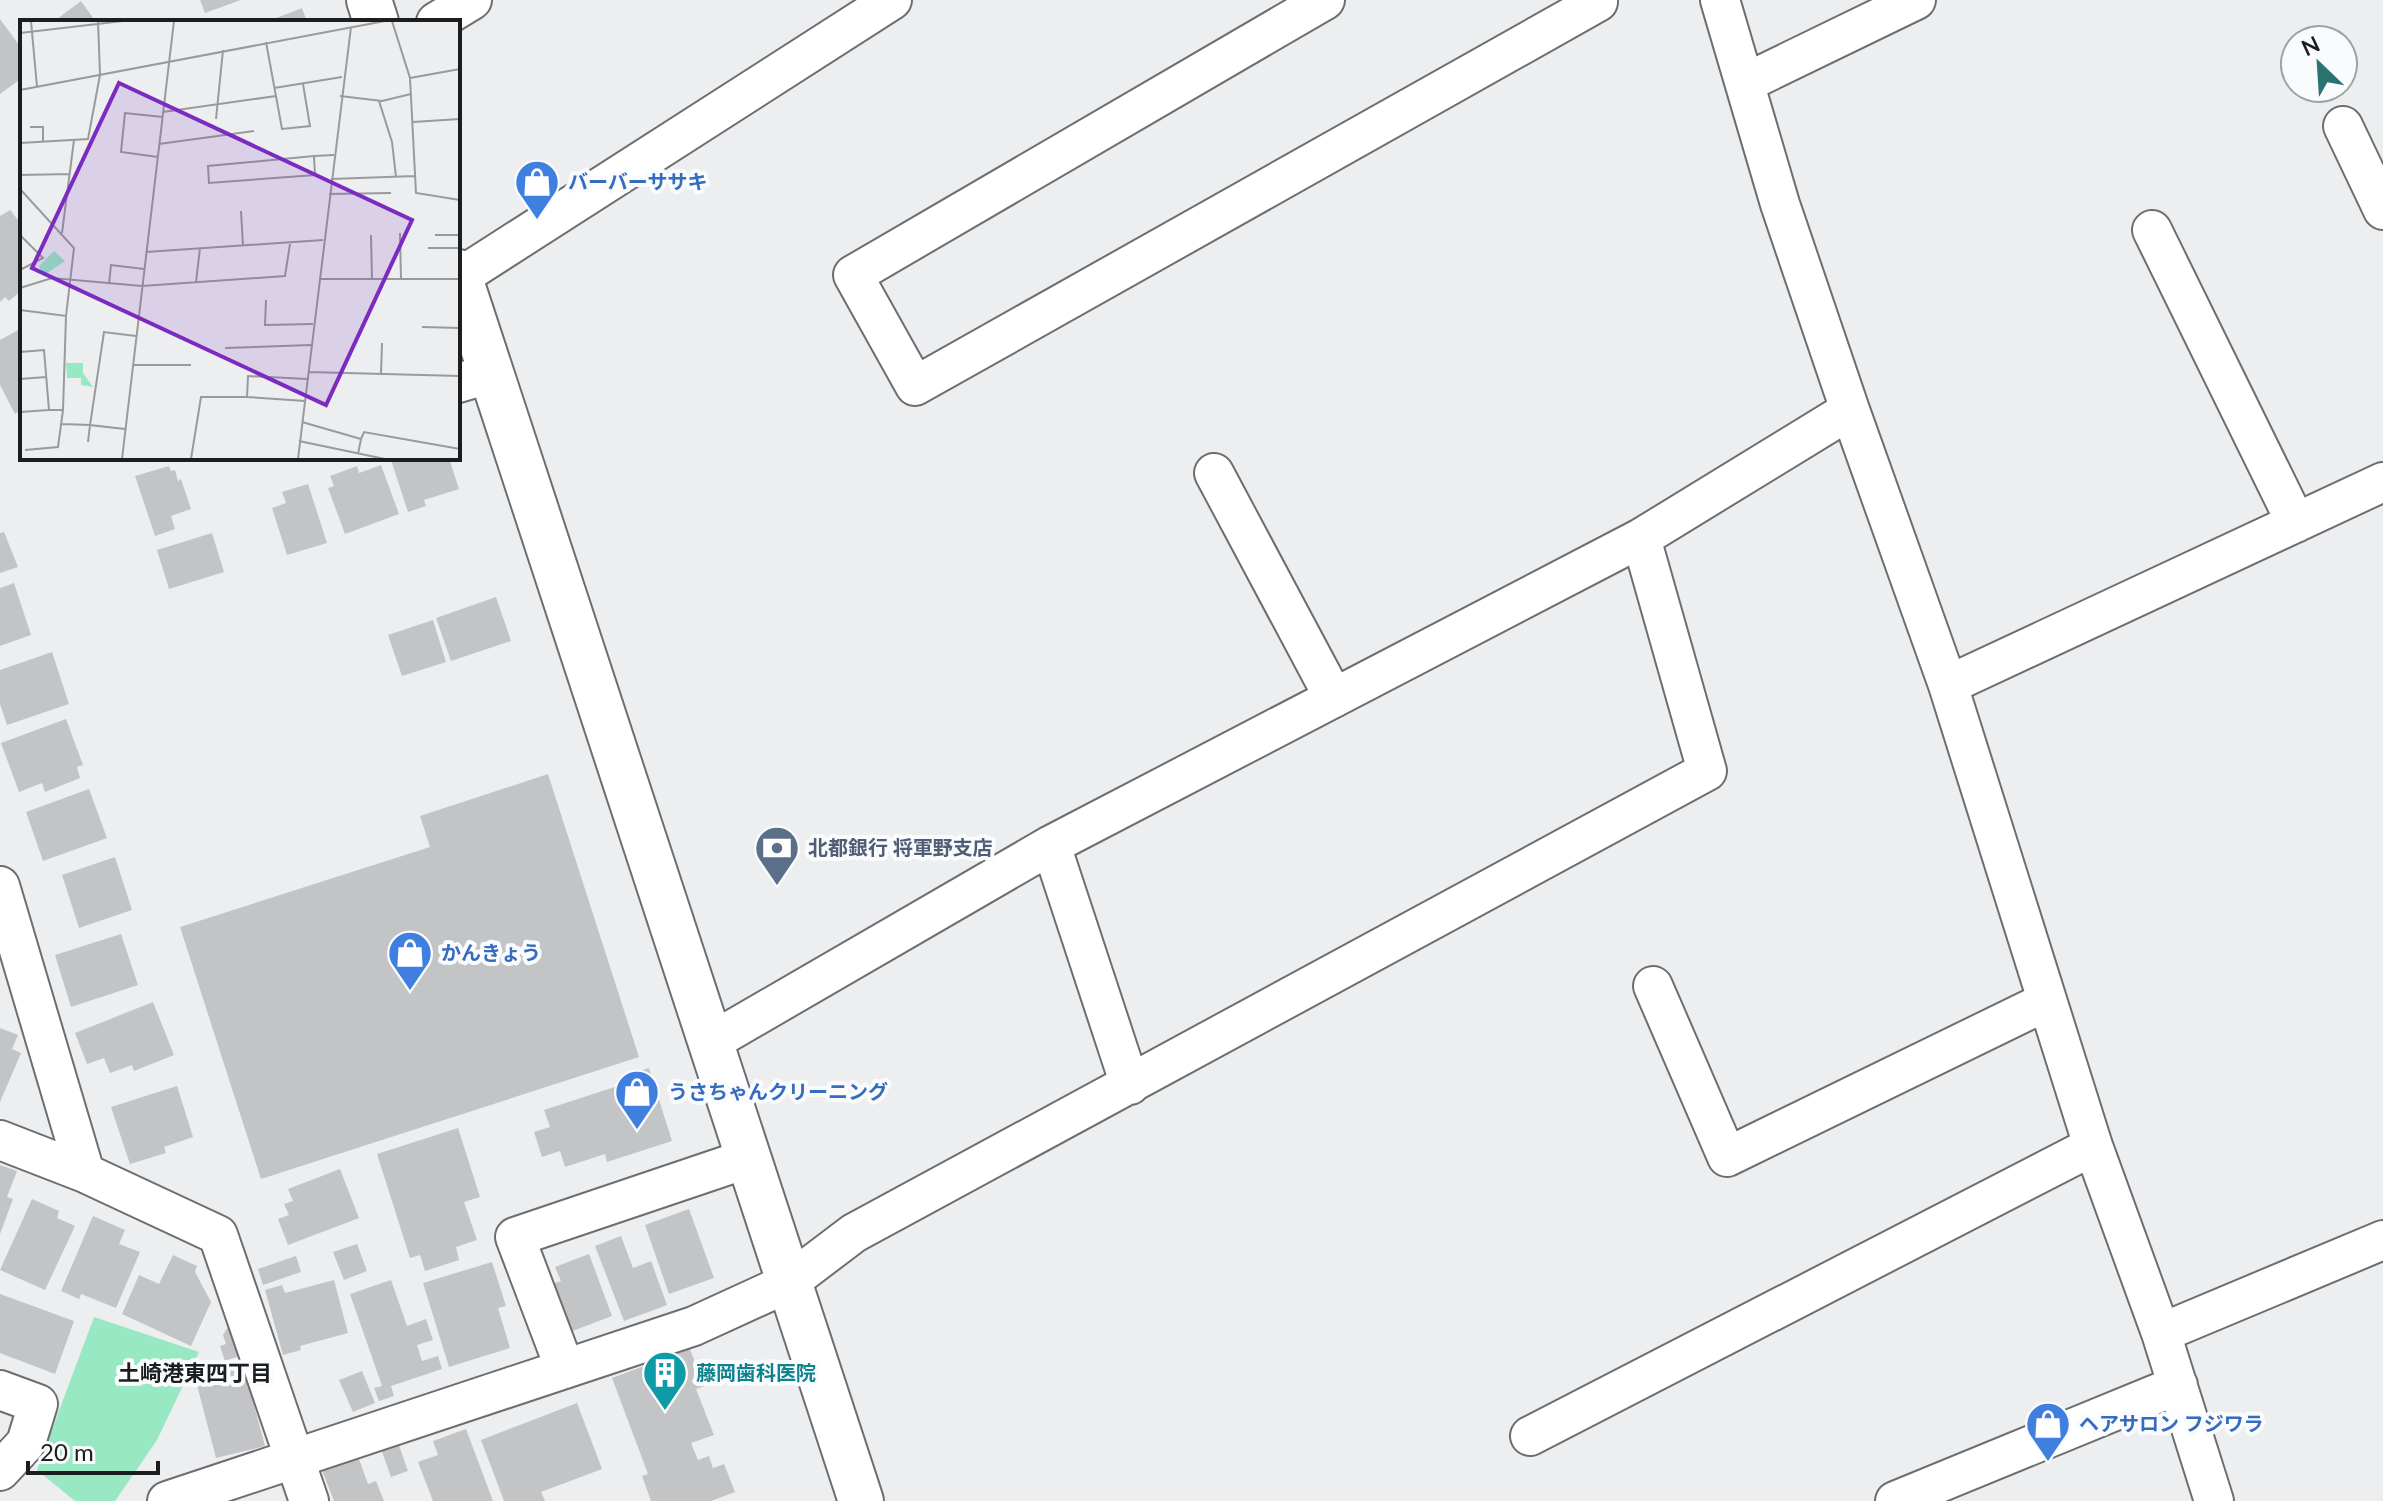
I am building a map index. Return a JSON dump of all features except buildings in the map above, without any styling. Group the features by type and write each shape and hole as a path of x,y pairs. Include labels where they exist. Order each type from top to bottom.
{"street":[{"path":"369,0 375,20"},
{"path":"439,20 472,0"},
{"path":"460,273 892,0"},
{"path":"1325,0 853,275 915,386 1597,0"},
{"path":"1720,0 1780,204 1948,685 2093,1146 2161,1333 2214,1501"},
{"path":"1745,83 1916,0"},
{"path":"2343,126 2383,210"},
{"path":"2152,230 2296,523"},
{"path":"460,280 475,378 711,1042 861,1501"},
{"path":"711,1042 1051,845 1641,538 1850,410"},
{"path":"1214,473 1334,698"},
{"path":"1948,685 2383,482"},
{"path":"167,1501 694,1326 788,1283 854,1233 1707,771 1641,538"},
{"path":"1051,845 1130,1085"},
{"path":"0,886 85,1173"},
{"path":"1653,986 1727,1157 2047,1001"},
{"path":"0,1140 85,1173 218,1235 309,1501"},
{"path":"1530,1436 2093,1146"},
{"path":"565,1369 515,1237 749,1158"},
{"path":"2161,1333 2383,1240"},
{"path":"1895,1501 2178,1385"},
{"path":"0,1390 38,1404 26,1443 0,1471"}],"green space":[{"path":"94,1317 199,1352 157,1440 115,1501 75,1501 37,1470"}],"place":[{"name":"バーバーササキ","path":"537,221"},
{"name":"北都銀行 将軍野支店","path":"777,887"},
{"name":"かんきょう","path":"410,992"},
{"name":"うさちゃんクリーニング","path":"637,1131"},
{"name":"藤岡歯科医院","path":"665,1412"},
{"name":"ヘアサロン フジワラ","path":"2048,1463"}],"district":[{"name":"土崎港東四丁目","path":"195,1373"}]}
